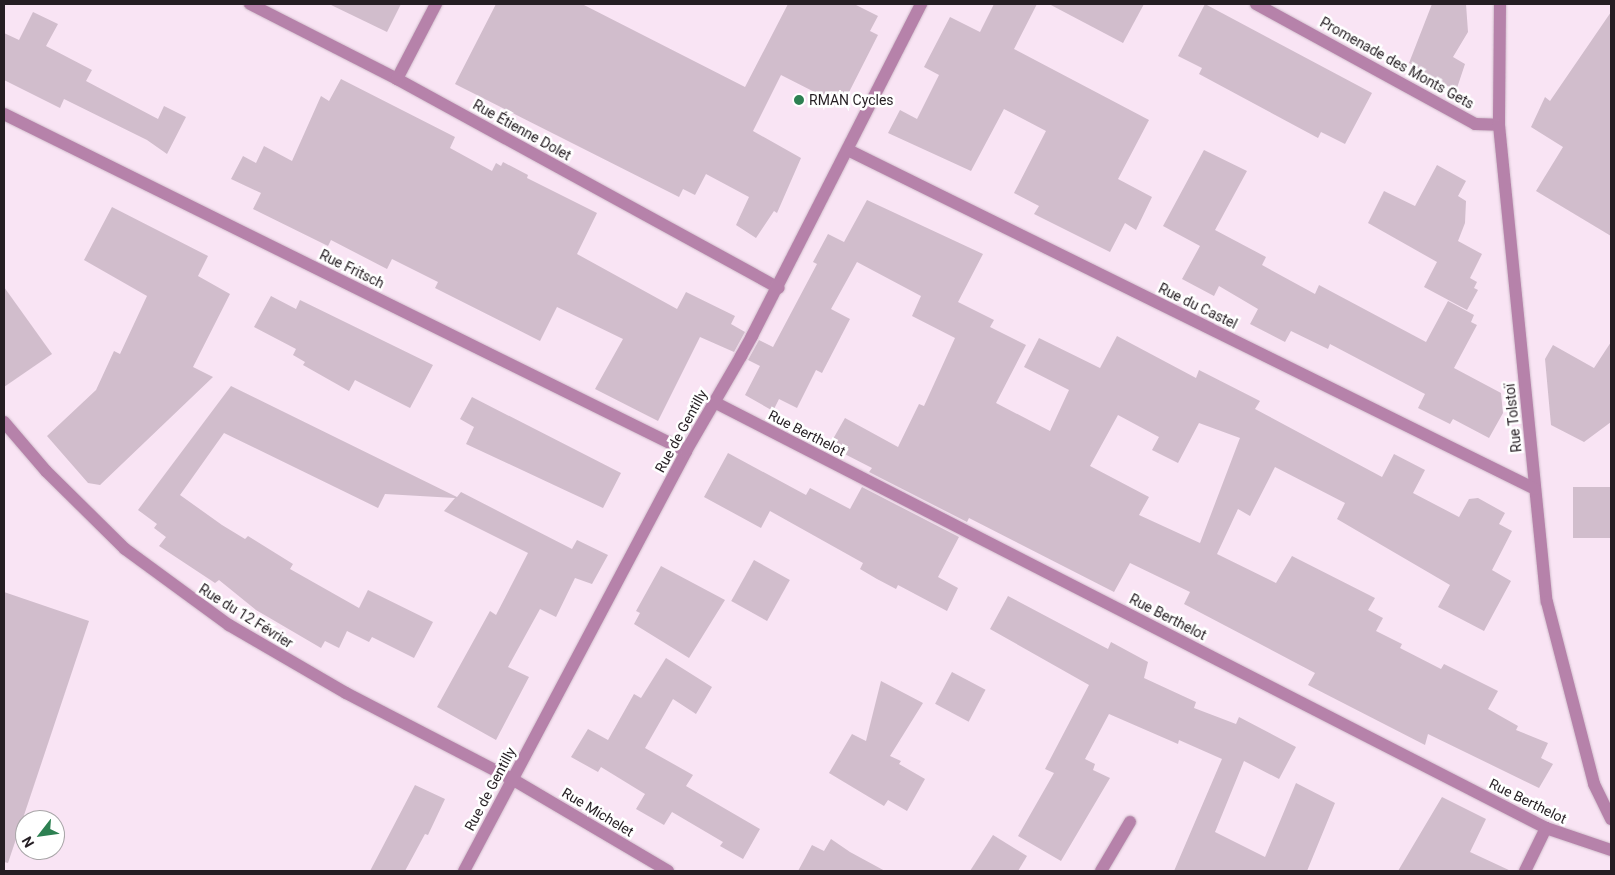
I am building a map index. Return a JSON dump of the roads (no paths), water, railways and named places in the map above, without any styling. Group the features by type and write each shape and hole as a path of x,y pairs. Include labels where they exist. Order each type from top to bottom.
{"street":[{"name":"Rue Étienne Dolet","path":"250,4 397,79 778,288"},
{"path":"397,79 436,4"},
{"name":"Rue de Gentilly","path":"464,871 686,451 778,288 921,4"},
{"name":"Promenade des Monts Gets","path":"1256,4 1476,124 1500,125"},
{"name":"Rue Tolstoï","path":"1500,4 1500,125 1547,602 1594,784 1611,820"},
{"name":"Rue Fritsch","path":"4,114 686,451"},
{"name":"Rue du Castel","path":"848,150 1535,489"},
{"name":"Rue Berthelot","path":"714,402 1546,828 1611,850"},
{"name":"Rue du 12 Février","path":"4,422 82,508 174,588 283,658 512,779"},
{"name":"Rue Michelet","path":"512,779 668,871"},
{"path":"1101,871 1130,822"},
{"path":"1525,871 1546,828"}],"place":[{"name":"RMAN Cycles","path":"799,100"}]}
